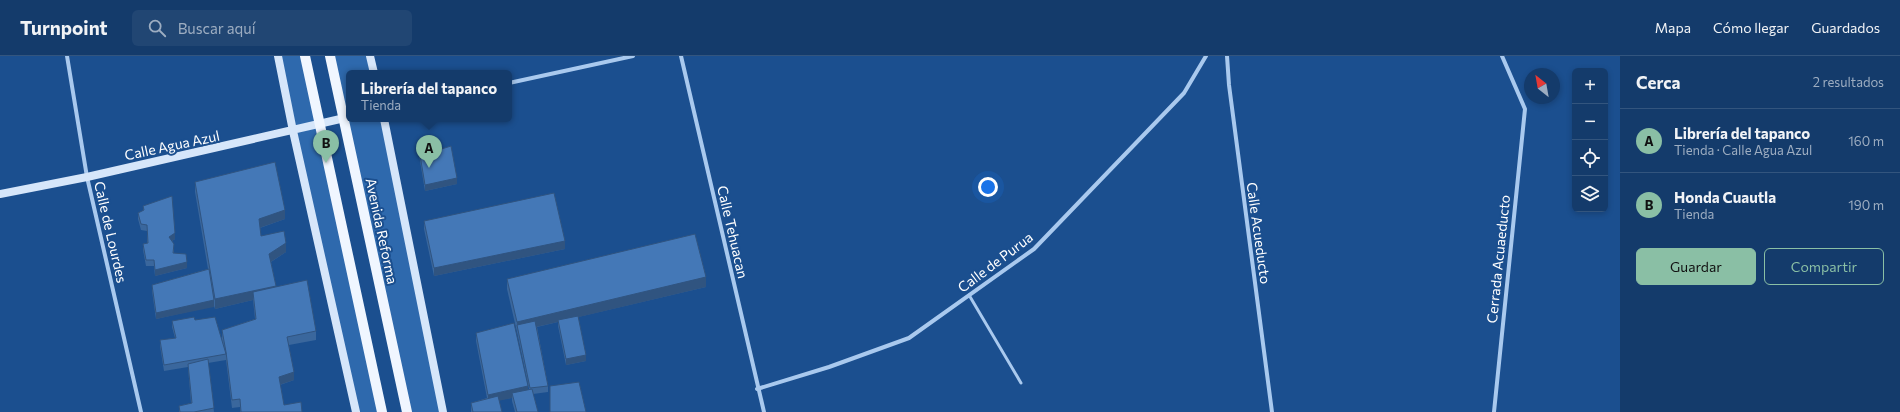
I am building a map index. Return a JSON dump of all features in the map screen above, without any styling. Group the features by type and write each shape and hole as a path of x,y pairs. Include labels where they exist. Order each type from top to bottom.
{"main road":[{"path":"305,56 382,412"},
{"name":"Avenida Reforma","path":"330,56 346,118"},
{"name":"Avenida Reforma","path":"347,122 407,412"}],"street":[{"name":"Calle de Lourdes","path":"67,56 87,177 141,412"},
{"path":"278,56 293,131 356,412"},
{"path":"370,56 373,70"},
{"path":"512,82 633,56"},
{"name":"Calle Tehuacan","path":"681,56 757,389 764,412"},
{"name":"Calle de Purua","path":"757,389 829,367 909,338 1034,249 1184,93 1206,56"},
{"name":"Calle Acueducto","path":"1227,56 1229,86 1272,412"},
{"name":"Cerrada Acuaeducto","path":"1494,412 1525,109 1502,56"},
{"name":"Calle Agua Azul","path":"0,194 87,177 346,118"},
{"path":"385,122 443,412"}],"lane":[{"path":"969,295 1022,383"}],"shaded area":[{"path":"278,56 305,56 382,412 356,412"},
{"path":"330,56 370,56 373,70 346,70 346,122 385,122 443,412 407,412"}],"building":[{"path":"433,146 432,152 451,146 457,178 425,185 419,149"},
{"path":"275,162 285,210 259,219 261,236 284,231 286,243 269,254 276,286 215,299 195,182"},
{"path":"554,193 565,241 434,268 424,221"},
{"path":"172,196 175,233 169,237 174,244 173,253 186,254 187,262 155,270 154,260 146,260 143,244 148,243 147,225 141,224 138,213 144,210 143,206"},
{"path":"695,234 706,277 517,322 507,279"},
{"path":"209,269 214,300 156,313 152,285"},
{"path":"307,280 316,331 287,337 294,372 279,377 284,405 301,402 302,412 241,412 240,399 232,400 222,330 256,319 253,292"},
{"path":"578,316 586,355 566,359 558,320"},
{"path":"194,317 195,320 215,317 226,354 164,365 160,340 176,338 172,321"},
{"path":"535,321 548,386 530,388 517,325"},
{"path":"514,323 528,386 488,395 476,333"},
{"path":"208,359 214,408 194,412 180,412 179,406 192,403 188,364"},
{"path":"579,382 586,412 550,412 550,386"},
{"path":"532,389 538,412 517,412 512,393"},
{"path":"498,396 502,412 473,412 471,403"}],"place":[{"name":"Honda Cuautla","path":"326,163"},
{"name":"Librería del tapanco","path":"429,168"}]}
